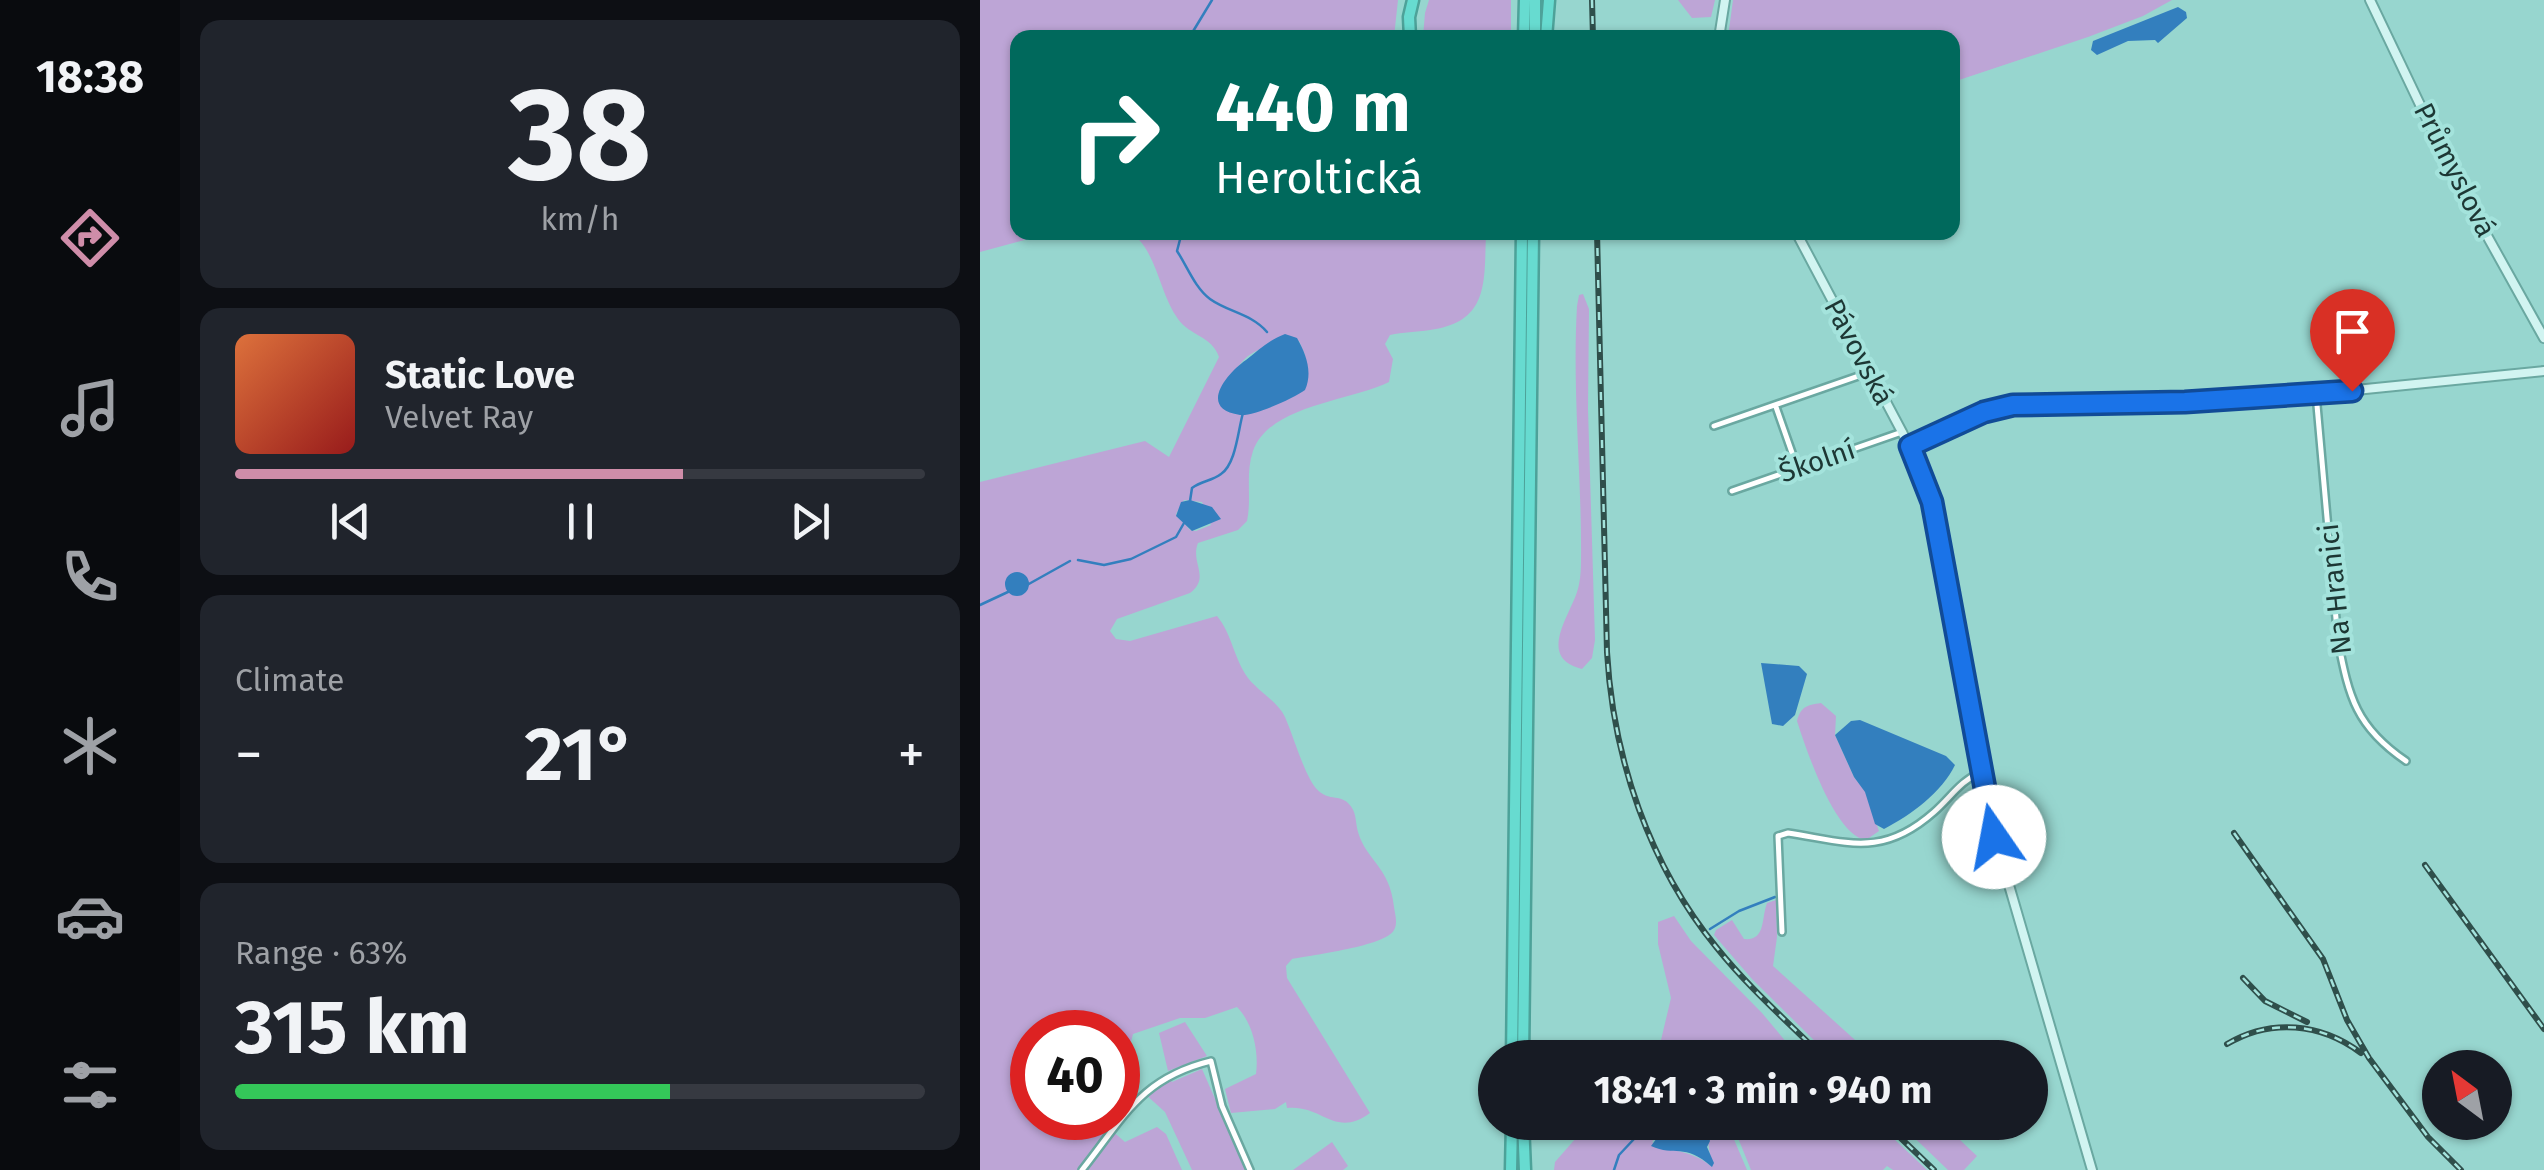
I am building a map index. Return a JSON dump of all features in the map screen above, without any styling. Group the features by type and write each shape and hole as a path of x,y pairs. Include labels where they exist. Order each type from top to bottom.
{"highway":[{"path":"1410,30 1413,0"},
{"path":"1524,30 1525,0"},
{"path":"1535,0 1535,30"},
{"path":"1547,30 1549,0"},
{"path":"1512,1040 1522,240"},
{"path":"1524,1040 1533,240"},
{"path":"1511,1170 1512,1140"},
{"path":"1523,1140 1524,1170"}],"street":[{"path":"1720,30 1725,0"},
{"name":"Průmyslová","path":"2370,0 2456,180 2544,338"},
{"name":"Pávovská","path":"1800,240 1910,446 1932,502 1998,850 2092,1170"},
{"path":"1910,446 1984,412 2013,405 2185,402 2316,394 2544,371"},
{"path":"1714,426 1870,372"},
{"name":"Na Hranici","path":"2316,394 2338,642 2345,676 2355,708 2368,729 2406,760"},
{"path":"1776,406 1798,468"},
{"name":"Školní","path":"1732,491 1902,432"},
{"path":"1782,932 1778,836 1788,833 1873,844 1931,815 1960,783 1981,772"},
{"path":"1082,1170 1142,1092 1183,1068 1211,1061 1222,1106 1250,1170"}],"shaded area":[{"path":"980,0 1398,0 1395,30 1010,30 1010,240 1025,240 980,252"},
{"path":"1429,0 1511,0 1511,30 1424,30"},
{"path":"1678,0 1715,0 1711,17 1692,18"},
{"path":"1733,0 2172,0 2088,37 1960,80 1960,30 1729,30"},
{"path":"1139,240 1486,240 1483,283 1474,308 1450,326 1390,335 1385,344 1393,359 1389,382 1313,406 1276,423 1253,451 1247,521 1238,530 1198,543 1200,575 1196,587 1190,593 1117,619 1110,631 1116,639 1130,641 1217,616 1248,678 1285,717 1311,781 1321,793 1344,800 1353,809 1362,842 1392,893 1394,930 1378,941 1292,959 1286,966 1287,978 1370,1113 1358,1120 1338,1122 1310,1111 1287,1108 1286,1102 1275,1109 1231,1113 1225,1089 1256,1074 1257,1065 1251,1029 1237,1007 1205,1018 1180,1018 1140,1032 1140,1010 1010,1010 1010,1140 1125,1142 1140,1140 1140,1135 1157,1127 1166,1134 1182,1170 980,1170 980,482 1145,441 1169,457 1219,357 1211,345 1178,319","holes":["1299,341 1305,355 1235,414 1221,404 1233,375 1247,357 1268,347","1184,500 1202,502 1211,525 1190,530 1176,514"]},
{"path":"1583,294 1589,309 1595,640 1592,658 1582,669 1561,656 1559,646 1581,573 1576,338 1577,306 1579,295"},
{"path":"1821,703 1836,716 1835,735 1854,777 1865,791 1879,831 1866,840 1843,824 1833,808 1797,721 1805,708"},
{"path":"1776,900 1773,966 1855,1040 1814,1040 1714,935 1732,920 1744,939 1756,936 1762,928 1767,903"},
{"path":"1674,916 1691,941 1784,1040 1661,1040 1671,998 1658,944 1658,922"},
{"path":"1185,1022 1207,1056 1168,1071 1159,1033"},
{"path":"1202,1069 1246,1170 1192,1170 1165,1112 1144,1093 1169,1077 1172,1082"},
{"path":"1574,1140 1654,1140 1660,1146 1698,1157 1712,1167 1708,1140 1734,1140 1747,1170 1554,1170 1555,1162"},
{"path":"1739,1140 1895,1140 1927,1170 1893,1170 1887,1166 1883,1170 1751,1170"},
{"path":"1917,1140 1960,1140 1977,1156 1964,1170 1948,1170"},
{"path":"1332,1142 1348,1166 1343,1170 1293,1170"}],"water":[{"path":"2178,7 2186,12 2187,18 2158,43 2128,41 2097,55 2091,50 2093,41"},
{"path":"1285,334 1297,338 1306,357 1305,390 1246,415 1220,406 1220,390 1231,373"},
{"path":"1190,500 1212,507 1221,519 1192,531 1176,516 1181,502"},
{"path":"1017,572 1029,584 1017,596 1005,584"},
{"path":"1761,663 1799,666 1807,674 1795,715 1783,726 1772,724"},
{"path":"1860,720 1946,756 1955,765 1925,802 1884,829 1875,824 1865,792 1835,735 1851,721"},
{"path":"1655,1140 1710,1140 1707,1147 1714,1163 1712,1167 1687,1152 1651,1146"}],"waterway":[{"path":"1194,30 1212,0"},
{"path":"1180,240 1177,251 1200,289 1210,299 1254,321 1267,332"},
{"path":"1190,501 1192,488 1218,476 1230,463 1243,413"},
{"path":"1078,560 1104,565 1131,559 1176,537 1184,523"},
{"path":"1027,585 1070,561"},
{"path":"980,605 1010,591"},
{"path":"1710,929 1739,911 1775,897"},
{"path":"1614,1170 1619,1155 1633,1140"}],"railway":[{"path":"1592,0 1593,30"},
{"path":"1597,240 1607,652 1617,731 1627,770 1654,846 1693,916 1742,977 1806,1040"},
{"path":"2234,833 2323,959 2347,1020 2369,1058 2428,1137 2461,1170"},
{"path":"2425,865 2544,1029"},
{"path":"2243,978 2265,1001 2307,1022"},
{"path":"2227,1044 2261,1030 2295,1027 2329,1035 2361,1053"},
{"path":"1903,1140 1934,1170"}],"route":[{"path":"1994,837 1932,502 1910,446 1984,412 2013,405 2185,402 2352,391"}]}
